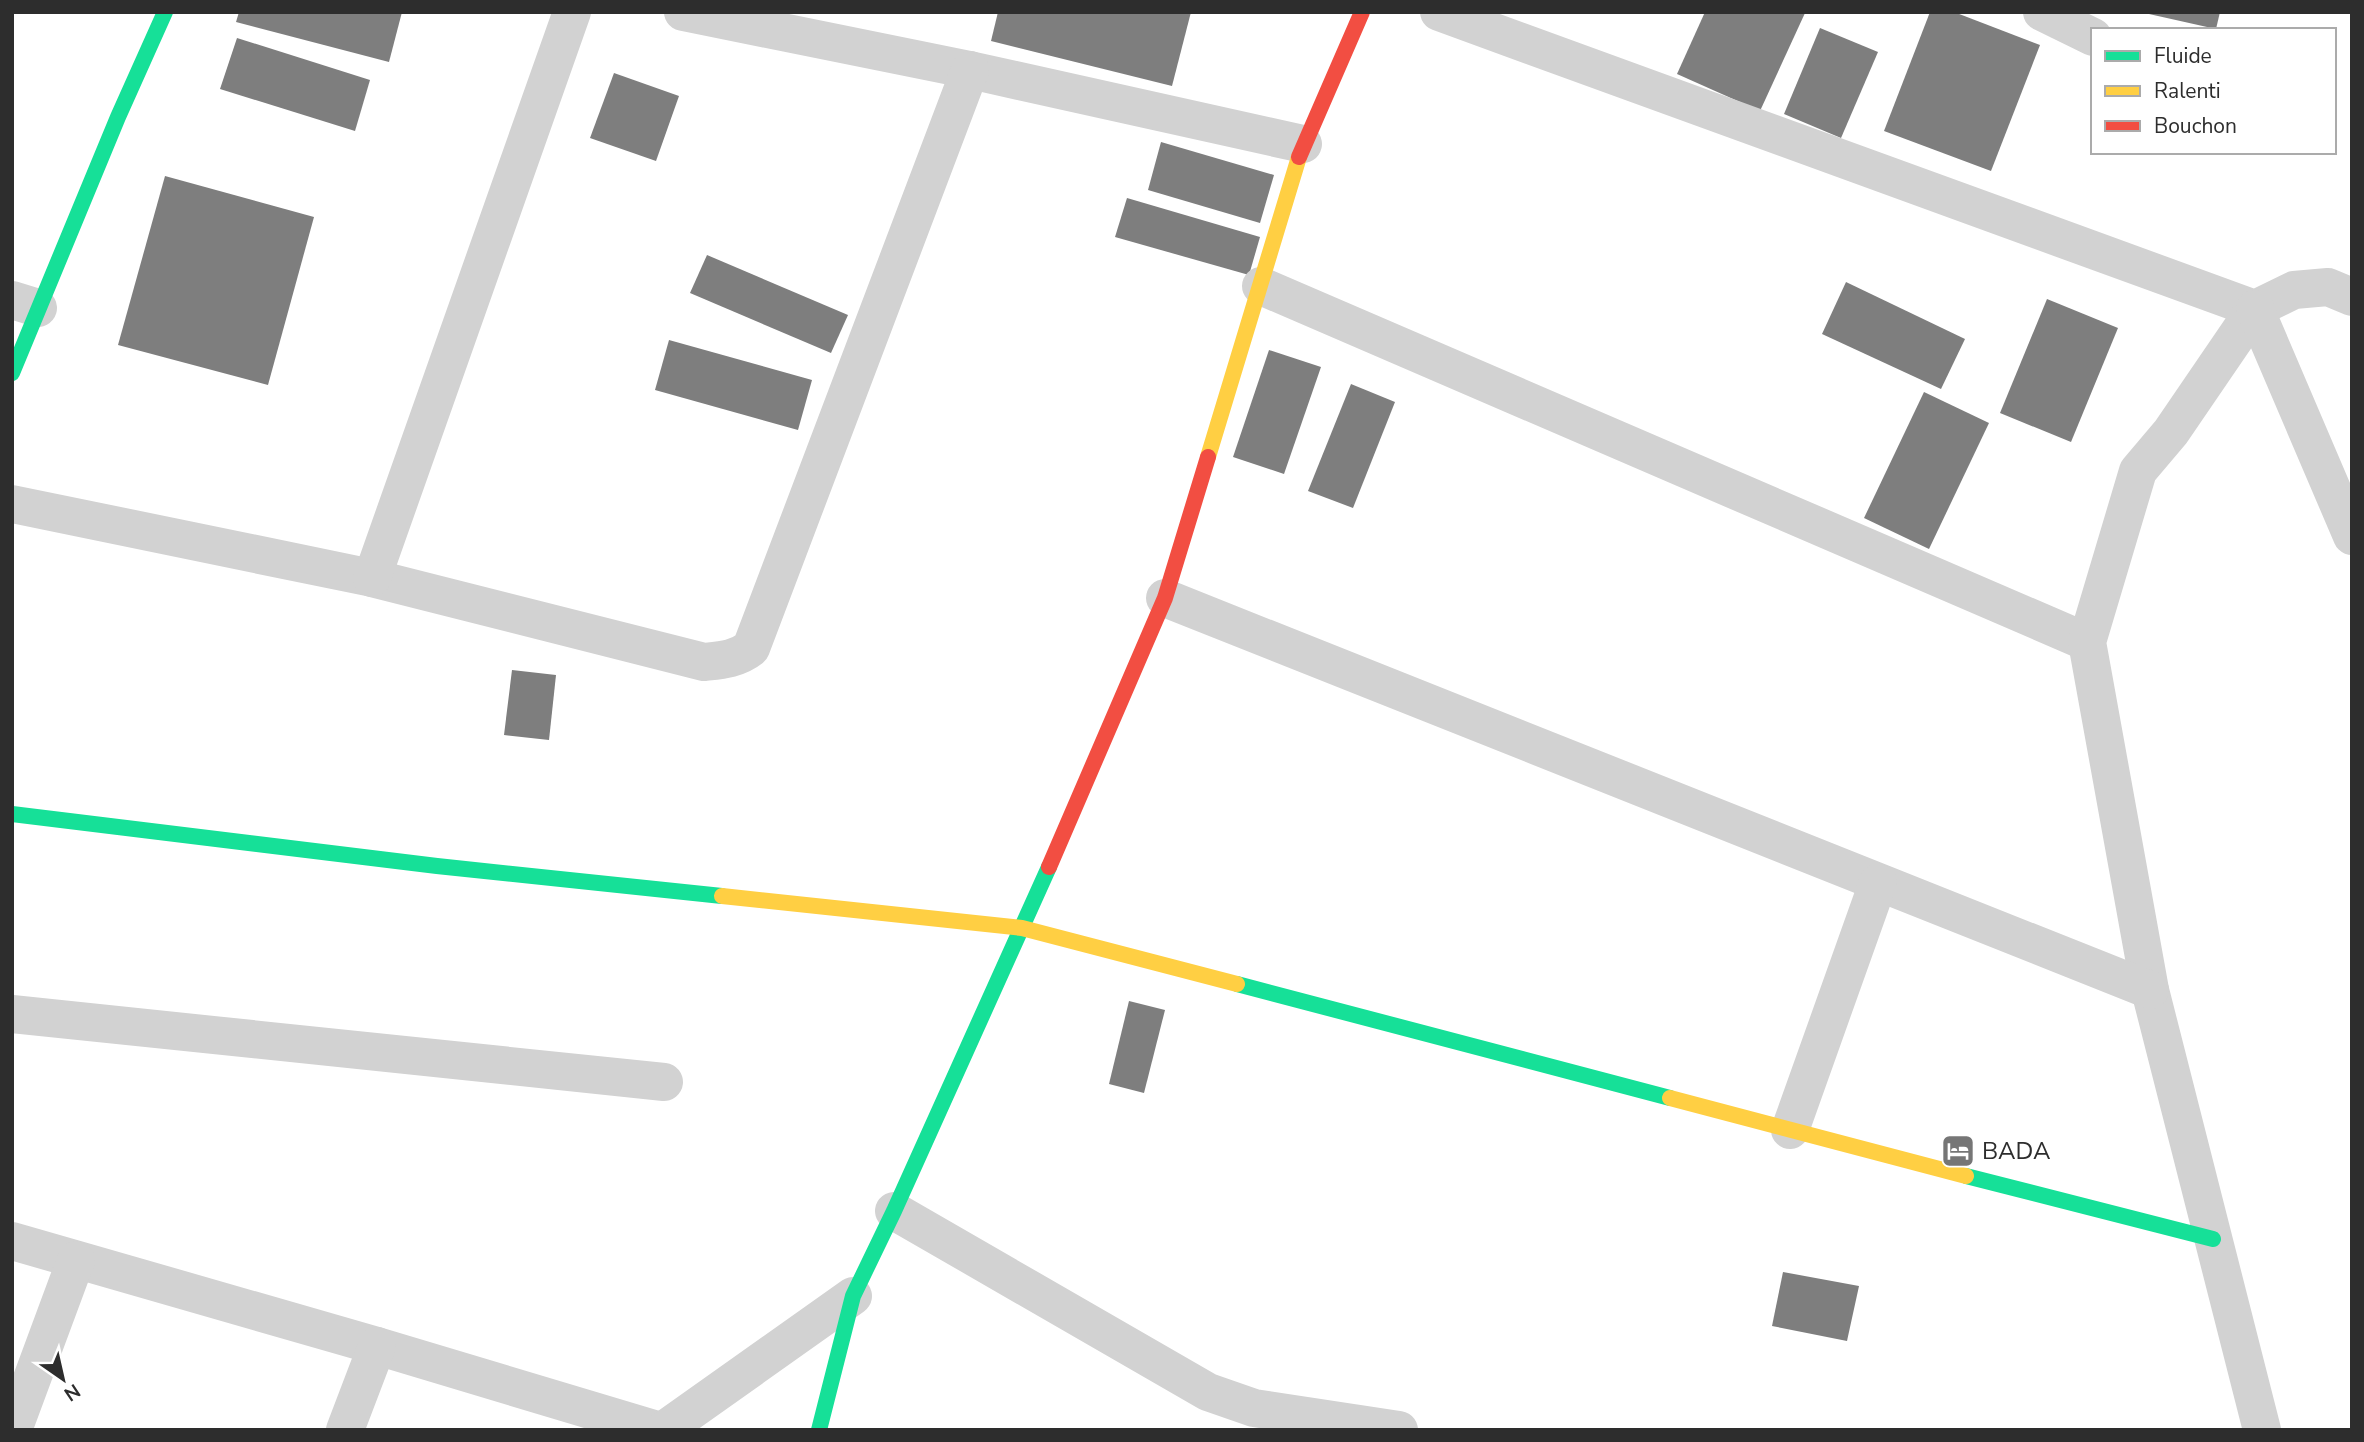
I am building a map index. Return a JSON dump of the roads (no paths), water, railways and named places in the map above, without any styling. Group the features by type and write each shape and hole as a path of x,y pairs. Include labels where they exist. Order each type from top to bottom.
{"street":[{"path":"12,373 25,304 118,117 165,12"},
{"path":"372,578 572,12"},
{"path":"683,12 970,70 1303,144"},
{"path":"819,1430 853,1296 1022,928 1165,598 1303,144 1362,12"},
{"path":"1439,12 2255,309 2352,536"},
{"path":"2042,12 2091,36"},
{"path":"12,504 372,578 704,663 743,654 751,648 970,70"},
{"path":"1261,286 2087,642"},
{"path":"2262,1430 2150,990 2087,642 2138,471 2171,432 2255,309 2294,290 2329,287 2352,297"},
{"path":"1165,598 2150,990"},
{"path":"12,814 437,866 1022,928 2213,1239"},
{"path":"1790,1130 1878,883"},
{"path":"12,1014 664,1082"},
{"path":"894,1211 1208,1392 1254,1409 1399,1430"},
{"path":"12,1241 657,1430"},
{"path":"13,1430 76,1260"},
{"path":"664,1430 853,1296"},
{"path":"345,1430 377,1346"}],"place":[{"name":"BADA","path":"1958,1151"}]}
